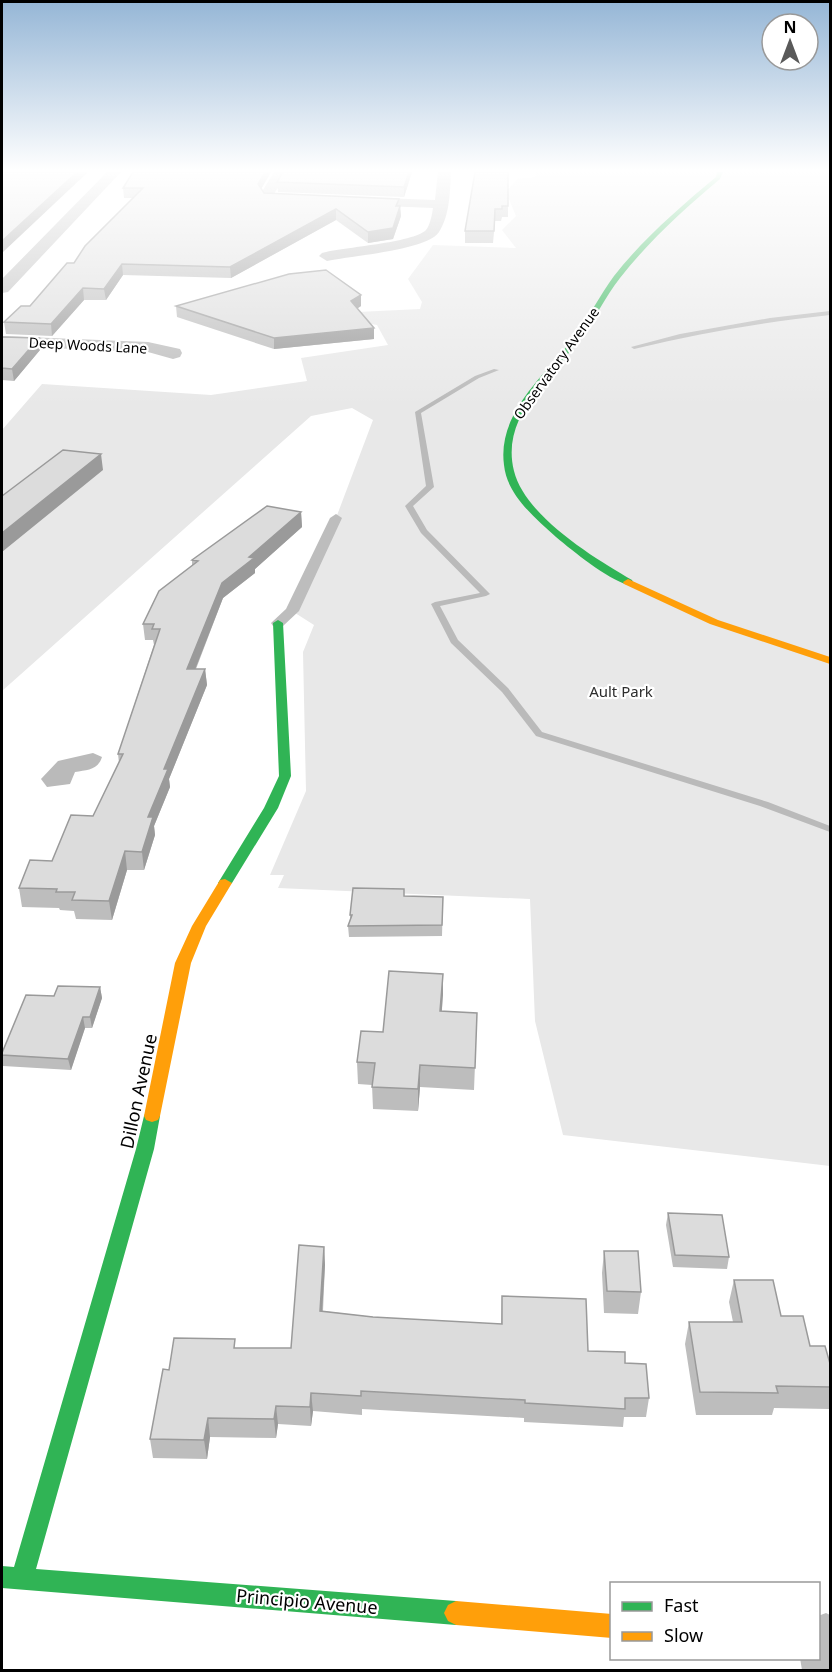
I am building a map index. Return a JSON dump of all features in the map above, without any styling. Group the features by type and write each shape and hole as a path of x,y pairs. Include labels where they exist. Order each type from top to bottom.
{"street":[{"path":"2,288 39,250"},
{"path":"327,256 360,250"},
{"name":"Observatory Avenue","path":"641,250 608,291 577,339 514,418 508,446 512,478 525,499 549,526 609,570 649,592 716,623 831,661"},
{"name":"Deep Woods Lane","path":"2,341 148,347 173,353"},
{"name":"Dillon Avenue","path":"22,1578 145,1149 183,963 199,926 271,808 285,776 278,623"},
{"name":"Principio Avenue","path":"2,1577 610,1626"}],"lane":[{"path":"278,623 292,611 336,518"}],"green space":[{"name":"Ault Park","path":"429,250 830,250 830,1166 563,1135 535,1021 530,899 278,888 284,875 270,875 306,791 303,652 314,625 292,611 336,518 373,420 352,408 311,416 2,691 2,430 42,384 211,395 307,381 301,358 388,345 377,325 316,314 420,309 422,302 408,279"}],"shaded area":[{"path":"93,753 102,757 98,765 92,769 75,772 70,784 47,787 41,779 58,761"}],"building":[{"path":"82,250 261,250 230,267 122,264 104,289 83,288 51,324 4,322 21,306 30,306 67,263 74,263"},
{"path":"326,270 361,295 351,301 374,328 274,338 176,306 289,274"},
{"path":"2,337 39,338 12,369 2,368"},
{"path":"63,450 101,454 2,533 2,496"},
{"path":"267,506 301,512 249,557 254,558 222,583 187,669 205,669 164,769 168,769 148,817 153,817 142,852 125,851 109,901 72,900 75,892 56,892 57,889 19,888 30,860 52,861 71,815 93,816 123,754 118,754 160,629 152,629 154,624 143,624 159,591 198,561 192,560"},
{"path":"353,888 404,889 404,896 443,897 442,925 348,926 352,915 350,915"},
{"path":"389,971 443,974 440,1011 477,1013 475,1068 420,1065 418,1089 372,1087 375,1063 357,1062 361,1031 383,1032"},
{"path":"58,986 100,987 90,1017 83,1017 68,1059 2,1055 26,995 54,996"},
{"path":"668,1213 722,1215 729,1257 675,1255"},
{"path":"299,1245 324,1247 320,1311 373,1317 502,1324 502,1296 586,1299 588,1351 625,1352 625,1363 646,1364 649,1398 625,1398 625,1409 525,1403 525,1400 361,1391 361,1396 311,1393 310,1407 276,1406 274,1419 208,1418 204,1440 150,1439 163,1369 169,1370 174,1338 235,1339 234,1348 291,1348"},
{"path":"604,1251 638,1251 641,1292 607,1291"},
{"path":"734,1280 773,1280 781,1316 803,1316 810,1346 825,1346 831,1367 831,1387 776,1386 778,1393 700,1392 689,1322 742,1322"}],"waterway":[{"path":"634,347 680,336 770,320 830,313"},
{"path":"496,370 477,377 418,412 430,487 409,506 424,531 486,594 435,604 454,641 505,690 539,734 764,804 830,829"}],"traffic: fast":[{"path":"628,582 580,551 532,509 512,480 507,457 510,433 522,407 577,338 606,292 640,250"},
{"path":"225,883 271,808 285,776 278,623"},
{"path":"22,1578 145,1149 152,1116"},
{"path":"2,1577 456,1613"}],"traffic: slow":[{"path":"628,582 714,622 830,661"},
{"path":"152,1116 183,963 199,926 225,883"},
{"path":"456,1613 610,1626"}]}
